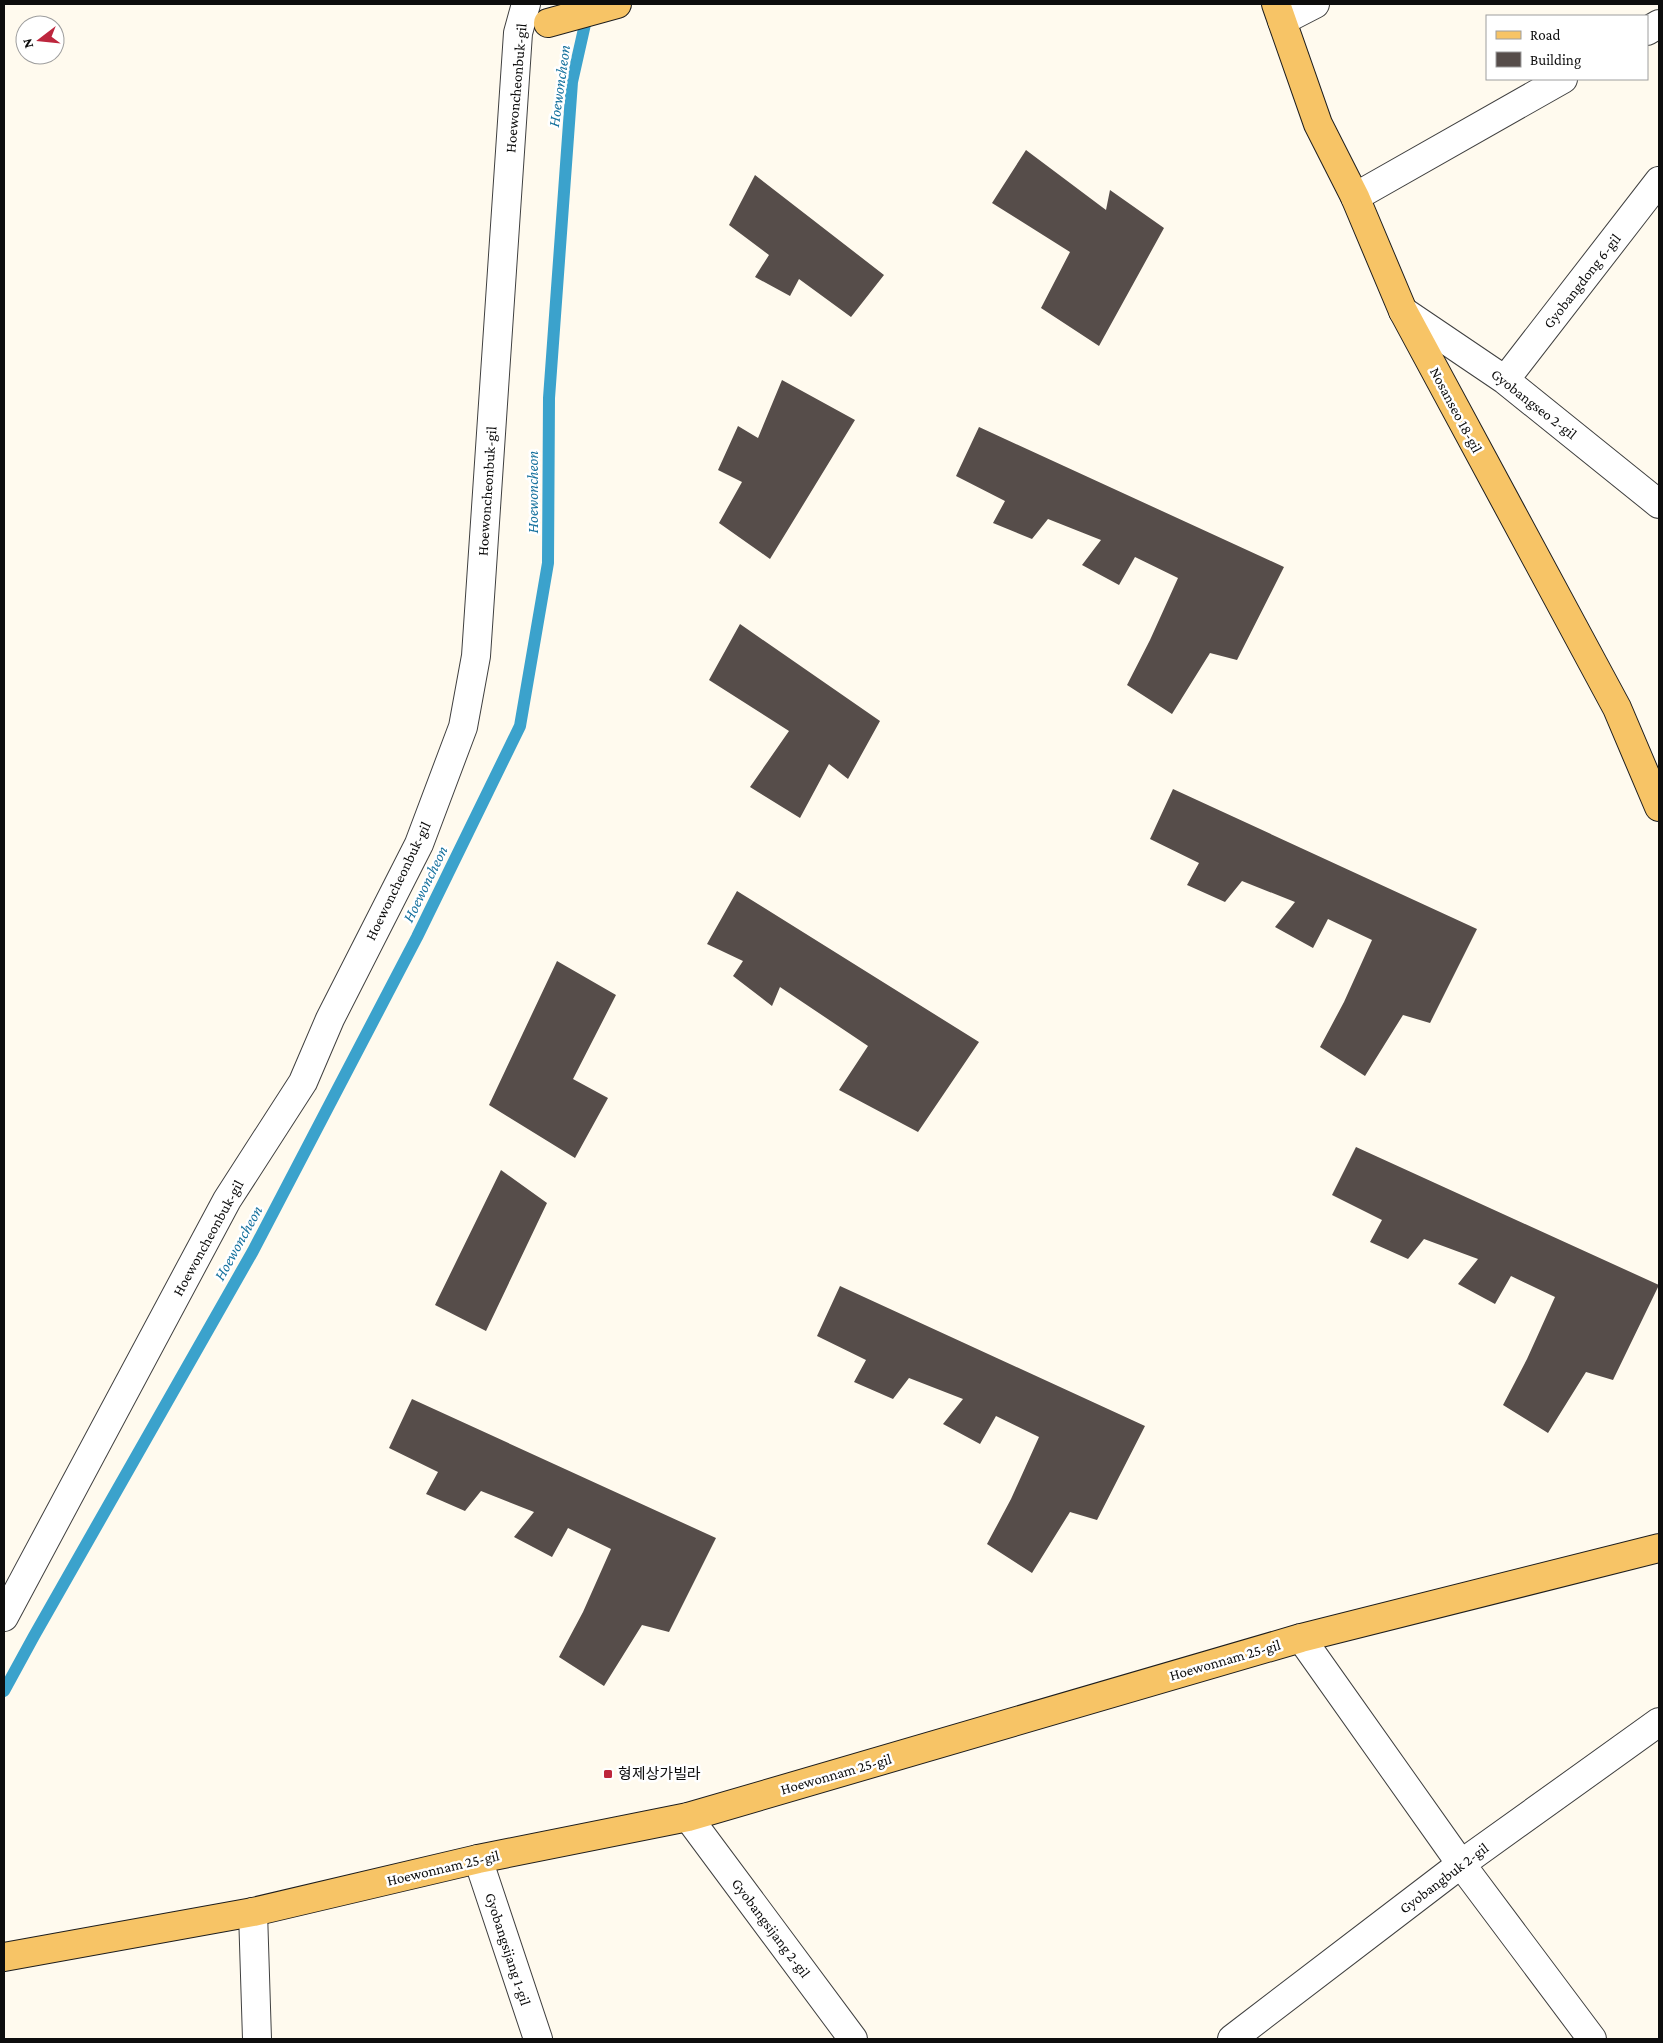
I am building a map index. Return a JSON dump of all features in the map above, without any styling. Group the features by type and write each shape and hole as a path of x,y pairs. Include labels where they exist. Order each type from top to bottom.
{"main road":[{"path":"548,22 617,4"},
{"name":"Nosanseo 18-gil","path":"1279,13 1318,124 1355,197 1403,311 1617,708 1659,807"},
{"name":"Hoewonnam 25-gil","path":"4,1957 253,1912 478,1859 688,1817 1301,1638 1659,1548"}],"street":[{"name":"Hoewoncheonbuk-gil","path":"4,1617 227,1200 303,1082 330,1019 419,844 463,727 476,656 518,33 526,4"},
{"path":"1279,13 1315,4"},
{"path":"1648,30 1659,24"},
{"path":"1355,197 1561,80"},
{"name":"Gyobangdong 6-gil","path":"1505,380 1659,181"},
{"name":"Gyobangseo 2-gil","path":"1403,311 1505,380 1659,504"},
{"path":"1301,1638 1461,1864 1592,2039"},
{"name":"Gyobangbuk 2-gil","path":"1232,2039 1461,1864 1659,1722"},
{"name":"Gyobangsijang 2-gil","path":"688,1817 853,2039"},
{"name":"Gyobangsijang 1-gil","path":"478,1859 538,2039"},
{"path":"253,1912 258,2039"}],"building":[{"path":"1026,150 1106,210 1110,190 1164,228 1099,346 1041,308 1070,252 992,203"},
{"path":"755,175 884,275 851,317 799,279 790,296 755,277 769,255 729,225"},
{"path":"782,380 855,420 770,559 719,523 742,482 718,470 738,426 758,438"},
{"path":"979,427 1284,567 1237,660 1210,653 1172,714 1127,685 1178,578 1135,557 1119,585 1082,565 1101,540 1048,519 1032,539 993,523 1005,501 956,476"},
{"path":"740,624 880,721 848,779 829,764 800,818 750,787 789,731 709,680"},
{"path":"1173,789 1477,929 1430,1023 1403,1015 1365,1076 1320,1047 1344,1002 1372,940 1328,919 1313,948 1275,927 1295,902 1242,881 1225,902 1187,885 1199,863 1150,839"},
{"path":"737,891 979,1042 918,1132 839,1090 868,1046 780,987 772,1006 733,976 743,961 707,944"},
{"path":"557,961 616,995 573,1079 608,1098 575,1158 489,1105"},
{"path":"1356,1147 1659,1285 1613,1380 1586,1372 1548,1433 1503,1405 1527,1359 1555,1297 1511,1276 1495,1304 1458,1284 1478,1259 1424,1239 1408,1259 1370,1242 1382,1220 1332,1195"},
{"path":"501,1170 547,1203 486,1331 435,1305"},
{"path":"840,1286 1145,1426 1097,1520 1070,1512 1032,1573 987,1544 1011,1499 1039,1437 996,1416 980,1444 943,1424 963,1399 909,1378 893,1399 854,1382 866,1360 817,1336"},
{"path":"412,1399 716,1538 669,1632 642,1625 604,1686 559,1657 583,1612 611,1549 568,1528 552,1557 514,1537 534,1512 481,1491 465,1511 426,1494 438,1472 389,1448"}],"waterway":[{"name":"Hoewoncheon","path":"4,1691 253,1251 417,937 520,726 548,563 549,398 572,82 588,11"}],"place":[{"name":"형제상가빌라","path":"608,1774"}]}
